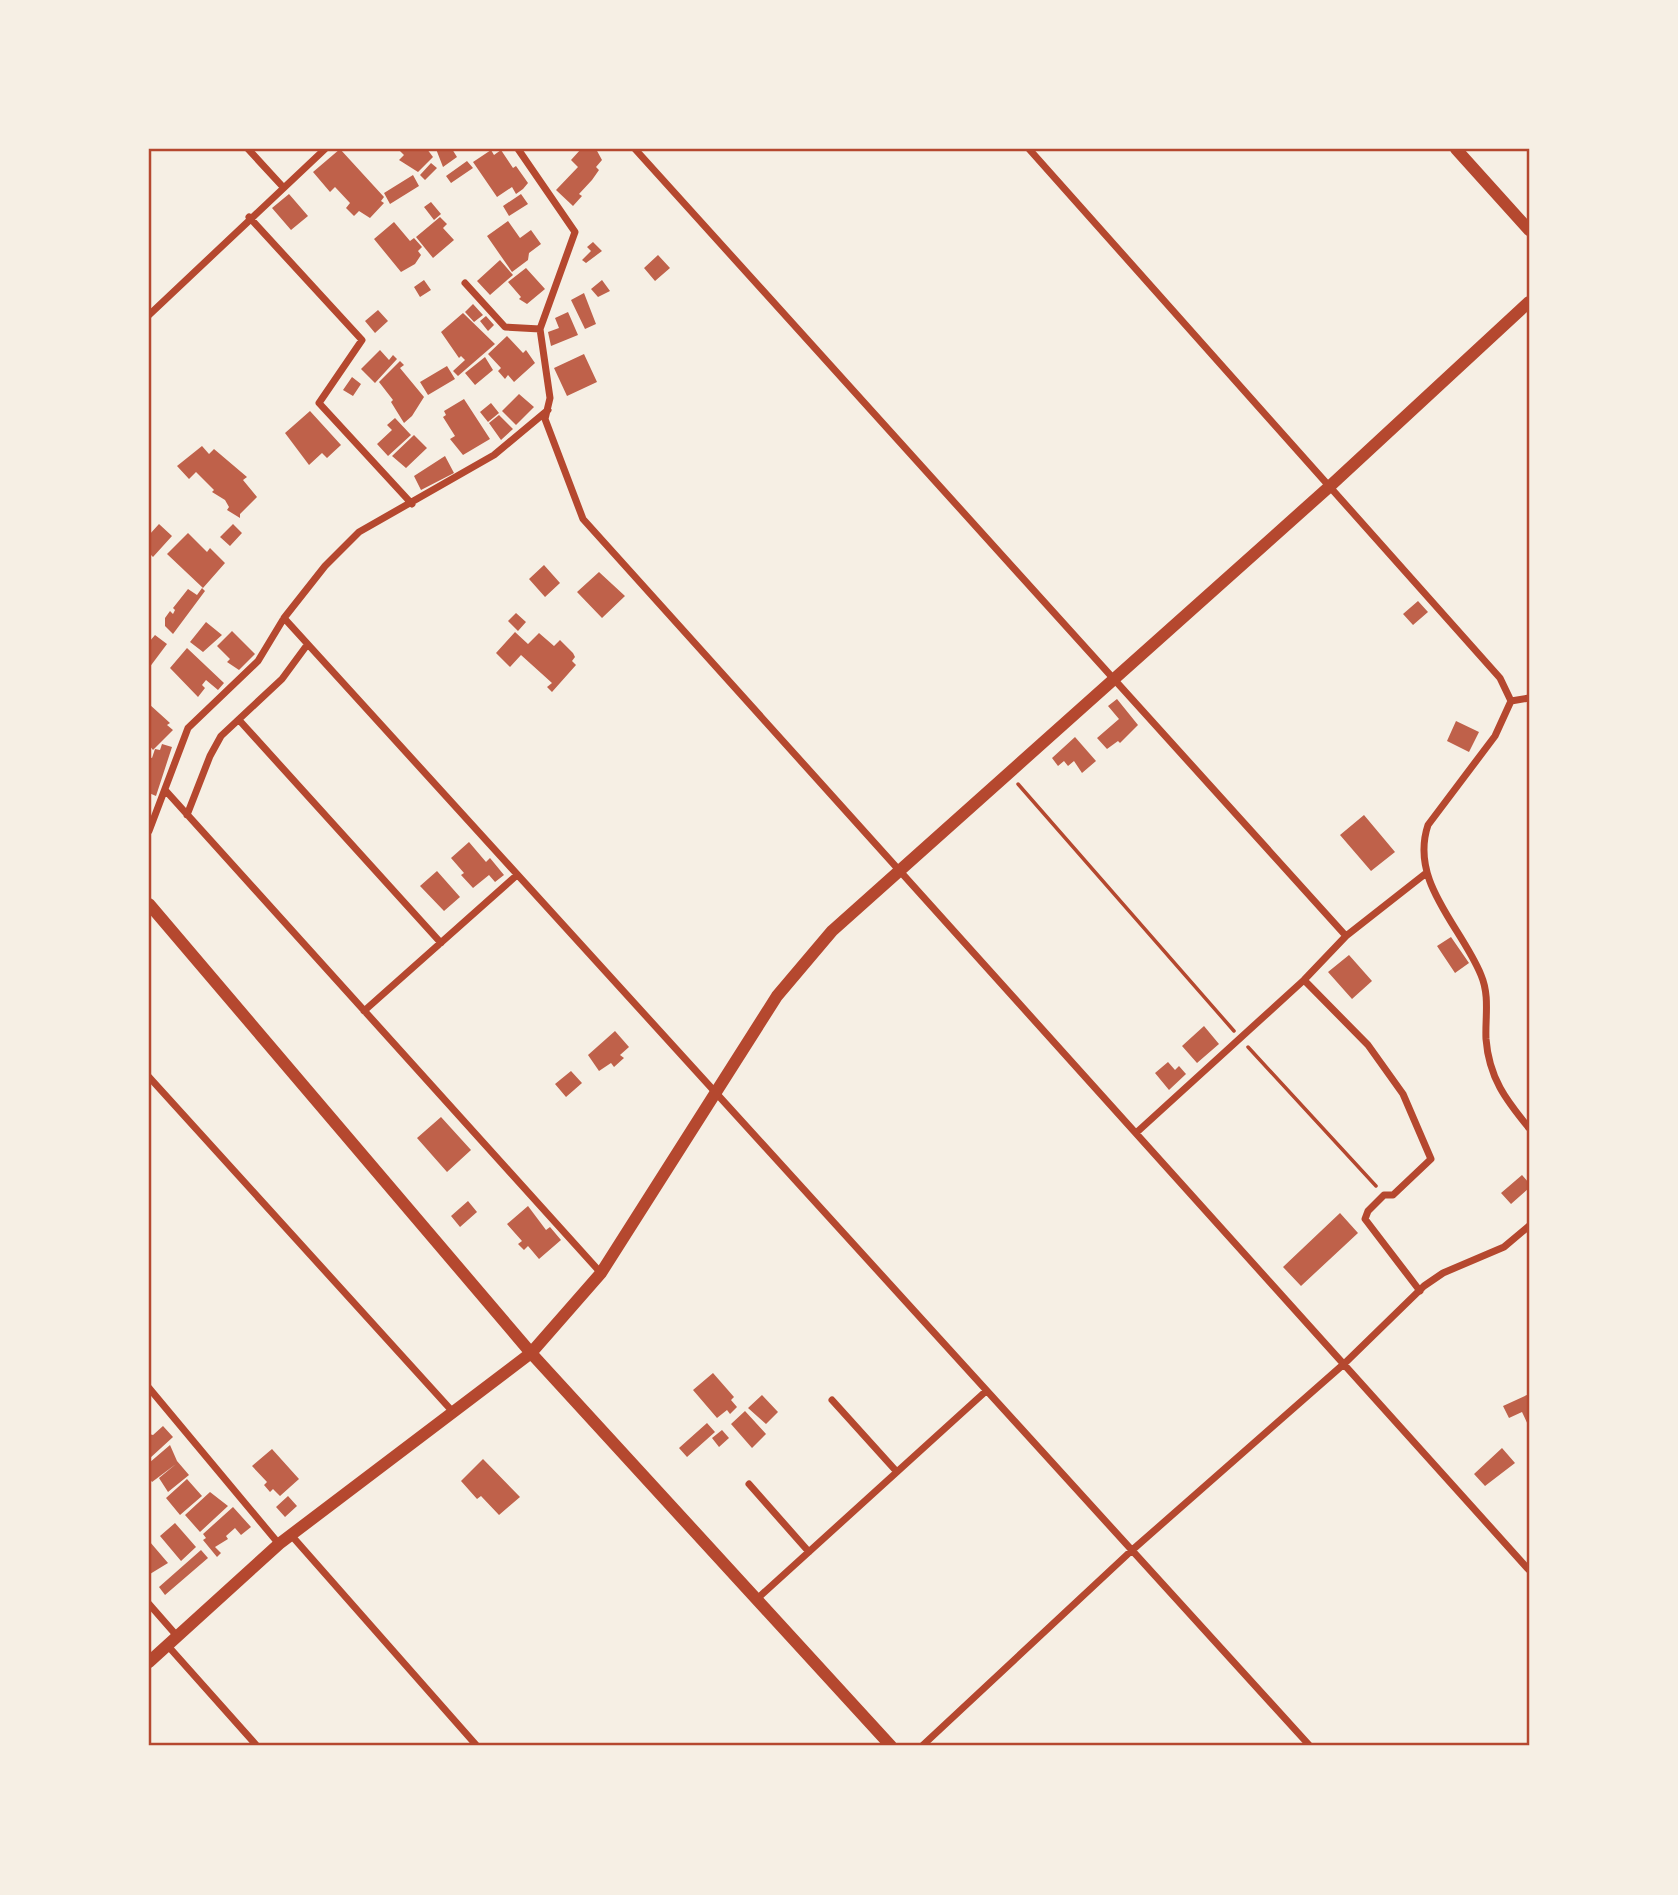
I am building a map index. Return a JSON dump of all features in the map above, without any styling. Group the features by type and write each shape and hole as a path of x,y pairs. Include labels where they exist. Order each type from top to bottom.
{"street":[{"path":"248,149 282,187"},
{"path":"149,315 249,217 325,149"},
{"path":"518,149 575,232 540,329 550,398 545,419 583,519 1529,1570"},
{"path":"635,149 1346,936"},
{"path":"1030,149 1500,678 1511,701"},
{"path":"1456,149 1529,230"},
{"path":"249,217 362,340 319,403 412,504"},
{"path":"465,282 505,327 540,329"},
{"path":"149,1662 279,1544 531,1353 601,1273 798,968 832,931 897,870 1329,487 1529,302"},
{"path":"149,831 188,728 258,661 284,618 325,566 359,532 494,455 549,409"},
{"path":"284,618 1130,1552 1310,1746"},
{"path":"187,815 209,755 221,736 282,679 307,645"},
{"path":"1511,701 1529,698"},
{"path":"1511,701 1494,736 1428,825 1422,843 1425,874 1482,977 1488,1009 1486,1040 1500,1094 1529,1128"},
{"path":"239,720 441,943"},
{"path":"166,791 601,1273"},
{"path":"1136,1133 1304,979 1346,936 1425,874"},
{"path":"364,1011 517,875"},
{"path":"149,904 531,1353 891,1746"},
{"path":"1304,979 1368,1045 1403,1094 1431,1158 1393,1195 1384,1195 1368,1211 1365,1219 1420,1291"},
{"path":"149,1077 453,1412"},
{"path":"922,1746 1130,1552 1345,1363 1420,1291 1443,1273 1504,1247 1529,1227"},
{"path":"149,1388 279,1544"},
{"path":"758,1598 985,1392"},
{"path":"832,1400 897,1472"},
{"path":"750,1484 809,1552"},
{"path":"291,1535 477,1746"},
{"path":"149,1604 173,1641 257,1746"}],"path":[{"path":"1007,772 1240,1038 1384,1195"}],"building":[{"path":"340,149 384,197 381,201 384,203 370,218 359,211 354,216 346,208 350,203 335,187 330,192 313,172"},
{"path":"398,149 427,149 433,157 418,172 399,160 404,155"},
{"path":"436,149 452,149 457,157 443,167"},
{"path":"581,149 596,149 602,160 596,167 599,170 579,194 582,196 573,206 556,190 578,167 571,160"},
{"path":"491,150 494,155 501,150 513,168 516,166 528,183 516,194 512,187 497,197 473,162"},
{"path":"467,161 473,168 451,183 446,176"},
{"path":"431,163 437,168 425,180 420,175"},
{"path":"413,175 419,186 390,204 384,193"},
{"path":"289,194 308,216 291,230 272,208"},
{"path":"521,194 528,204 509,216 503,206"},
{"path":"431,202 441,214 434,220 424,207"},
{"path":"440,217 447,224 443,228 454,240 433,258 416,237"},
{"path":"508,221 520,238 531,230 541,244 529,253 528,260 512,272 487,236"},
{"path":"394,222 410,241 414,238 422,247 418,251 421,255 415,264 401,272 374,239"},
{"path":"593,242 602,251 586,263 582,260 591,251 587,247"},
{"path":"658,255 670,268 655,281 644,268"},
{"path":"500,260 513,275 490,295 477,281"},
{"path":"526,268 545,289 527,304 519,299 521,297 508,282"},
{"path":"424,280 431,290 420,297 414,287"},
{"path":"602,280 610,291 598,297 591,289"},
{"path":"584,293 596,324 585,329 571,300"},
{"path":"473,304 483,315 474,322 465,312"},
{"path":"378,310 388,321 375,333 365,321"},
{"path":"568,312 578,335 551,346 548,332 559,328 555,318"},
{"path":"463,313 495,344 458,376 453,371 465,360 461,356 459,358 441,332"},
{"path":"486,316 494,325 488,331 480,321"},
{"path":"507,336 523,353 526,350 535,363 514,382 508,375 505,379 498,371 501,368 488,354"},
{"path":"380,350 389,360 393,355 397,359 375,383 361,369"},
{"path":"584,354 597,382 567,396 554,368"},
{"path":"485,357 493,370 475,385 465,373"},
{"path":"400,361 404,365 400,368 424,397 404,423 391,402 393,400 379,382"},
{"path":"447,366 455,379 428,395 420,382"},
{"path":"352,377 361,384 353,396 343,390"},
{"path":"519,394 534,407 516,425 502,411"},
{"path":"464,399 490,439 463,455 450,439 455,436 443,417 446,415 444,411"},
{"path":"491,403 499,413 488,422 480,412"},
{"path":"310,411 341,445 327,458 322,453 309,465 285,433"},
{"path":"499,415 513,429 501,440 489,423"},
{"path":"395,418 411,435 388,456 377,444 392,430 387,425"},
{"path":"414,435 427,448 406,468 392,456"},
{"path":"202,446 209,454 214,449 247,477 243,480 257,497 240,514 240,518 227,510 229,507 225,500 212,492 214,490 196,472 189,479 177,466"},
{"path":"445,456 454,473 421,490 414,476"},
{"path":"159,524 172,536 153,557 149,553 149,535"},
{"path":"233,524 242,533 230,546 220,537"},
{"path":"188,533 207,552 210,548 225,563 203,588 167,554"},
{"path":"544,565 560,583 545,597 529,579"},
{"path":"599,572 625,596 602,618 577,592"},
{"path":"202,588 205,591 173,634 165,626 165,618 170,611 173,614 173,608 188,589 197,595"},
{"path":"1418,601 1428,612 1413,625 1403,614"},
{"path":"516,613 526,622 518,631 508,621"},
{"path":"206,622 222,635 203,652 190,642"},
{"path":"232,631 255,654 239,670 227,662 230,659 217,646"},
{"path":"515,632 528,644 539,633 554,646 560,640 573,653 575,657 572,661 576,665 552,692 547,687 552,683 521,655 510,667 496,653"},
{"path":"155,635 167,644 149,668 149,642"},
{"path":"187,648 224,683 218,690 206,680 202,685 205,688 198,697 170,668"},
{"path":"1117,699 1138,725 1120,743 1118,741 1107,749 1097,738 1119,719 1108,706"},
{"path":"149,704 170,723 167,725 173,730 153,750 149,745"},
{"path":"1456,721 1479,732 1469,752 1447,741"},
{"path":"1075,737 1096,761 1082,773 1074,761 1068,766 1064,761 1058,766 1052,758"},
{"path":"162,744 172,747 156,796 149,793 149,757 152,758 155,749 160,750"},
{"path":"1364,815 1395,852 1371,871 1340,835"},
{"path":"469,842 486,862 490,858 504,875 495,882 489,875 473,888 451,858"},
{"path":"437,871 460,897 444,911 420,886"},
{"path":"1451,937 1469,963 1455,973 1437,946"},
{"path":"1349,955 1372,981 1352,999 1328,972"},
{"path":"1204,1026 1219,1044 1197,1063 1182,1046"},
{"path":"615,1031 629,1047 620,1055 624,1058 614,1067 611,1063 599,1071 588,1055"},
{"path":"1168,1062 1175,1070 1179,1066 1186,1074 1169,1090 1155,1073"},
{"path":"571,1071 582,1083 566,1097 555,1084"},
{"path":"441,1117 471,1150 447,1172 417,1138"},
{"path":"1522,1175 1529,1183 1529,1188 1511,1204 1501,1193"},
{"path":"468,1201 477,1212 460,1227 451,1216"},
{"path":"528,1206 546,1230 550,1227 561,1240 539,1259 528,1246 524,1250 518,1244 522,1241 507,1224"},
{"path":"1340,1213 1358,1233 1301,1286 1283,1267"},
{"path":"713,1373 734,1397 731,1400 737,1407 730,1414 727,1410 717,1418 693,1390"},
{"path":"1529,1394 1529,1427 1522,1412 1509,1418 1503,1406"},
{"path":"762,1395 778,1412 766,1424 748,1408"},
{"path":"745,1411 766,1434 752,1448 731,1424"},
{"path":"707,1423 715,1432 687,1457 679,1448"},
{"path":"163,1426 173,1437 149,1459 149,1434 153,1435"},
{"path":"722,1430 729,1438 719,1447 712,1438"},
{"path":"170,1445 177,1461 189,1475 168,1492 159,1478 176,1464 152,1482 149,1478 149,1463"},
{"path":"1502,1448 1515,1463 1485,1486 1474,1474"},
{"path":"272,1449 299,1479 280,1496 273,1489 270,1492 264,1485 267,1482 252,1466"},
{"path":"483,1459 520,1497 499,1515 481,1496 477,1499 461,1481"},
{"path":"187,1479 202,1496 180,1515 166,1498"},
{"path":"210,1492 228,1506 200,1532 185,1515"},
{"path":"288,1496 297,1506 285,1517 276,1507"},
{"path":"233,1507 251,1527 241,1535 235,1528 226,1536 228,1539 215,1547 221,1553 217,1557 203,1540 206,1538 203,1534"},
{"path":"175,1523 196,1547 181,1561 160,1536"},
{"path":"150,1542 168,1563 150,1574 149,1544"},
{"path":"201,1550 208,1558 165,1595 159,1587"}]}
